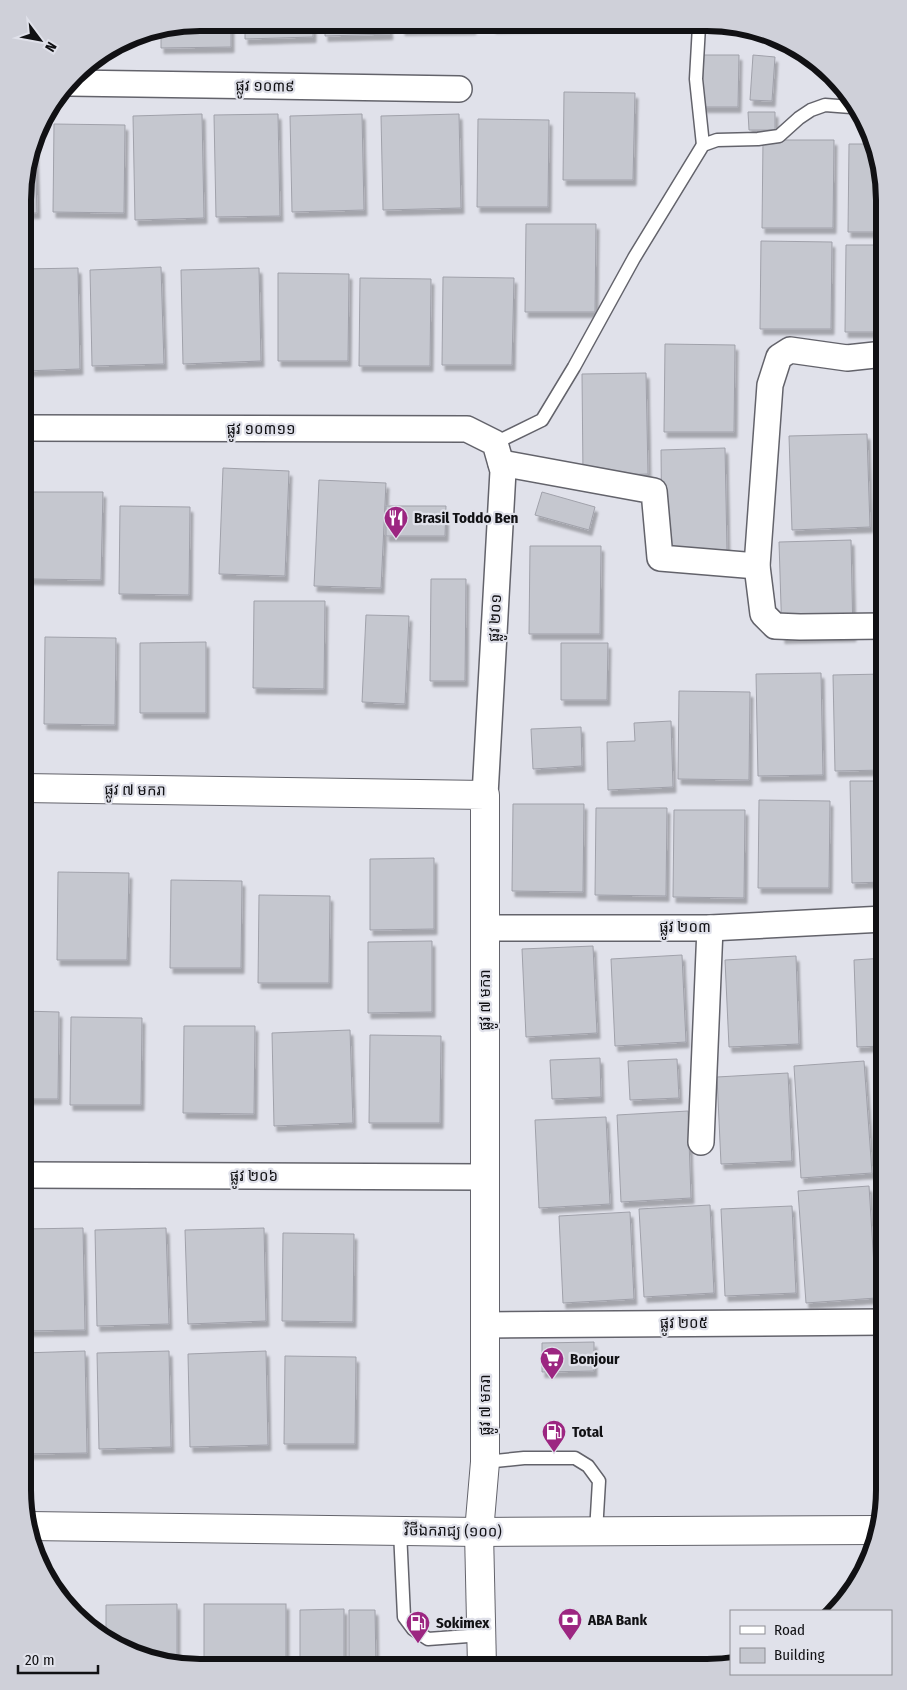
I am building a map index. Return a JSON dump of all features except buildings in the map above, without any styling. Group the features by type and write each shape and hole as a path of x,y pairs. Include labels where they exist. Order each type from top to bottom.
{"main road":[{"name":"ផ្លូវ ៧ មករា","path":"31,788 485,795 485,1462 479,1532 482,1659"},
{"name":"វិថីឯករាជ្យ (១០០)","path":"35,1526 479,1532 871,1530"}],"street":[{"name":"ផ្លូវ ១០៣៩","path":"79,83 459,89"},
{"path":"876,355 847,358 790,350 779,357 770,385 757,566 764,614 775,626 876,626"},
{"name":"ផ្លូវ ១០៣១១","path":"31,428 467,429 498,453 654,491 660,558 757,566"},
{"name":"ផ្លូវ ២០១","path":"485,795 503,471 498,453"},
{"name":"ផ្លូវ ២០៣","path":"485,928 710,928 875,919"},
{"path":"701,1142 710,928"},
{"name":"ផ្លូវ ២០៦","path":"31,1174 484,1178"},
{"name":"ផ្លូវ ២០៥","path":"484,1325 875,1322"}],"lane":[{"path":"498,453 542,420 574,367 634,258 703,145 696,79 699,31"},
{"path":"703,145 717,140 758,139 779,136 811,110 826,105 848,108"},
{"path":"485,1462 524,1458 575,1458 582,1462 588,1466 599,1481 596,1532"},
{"path":"400,1531 404,1617 414,1629 428,1639 482,1635"}],"place":[{"name":"Brasil Toddo Ben","path":"396,539"},
{"name":"Bonjour","path":"552,1380"},
{"name":"Total","path":"554,1453"},
{"name":"ABA Bank","path":"570,1641"},
{"name":"Sokimex","path":"418,1644"}]}
